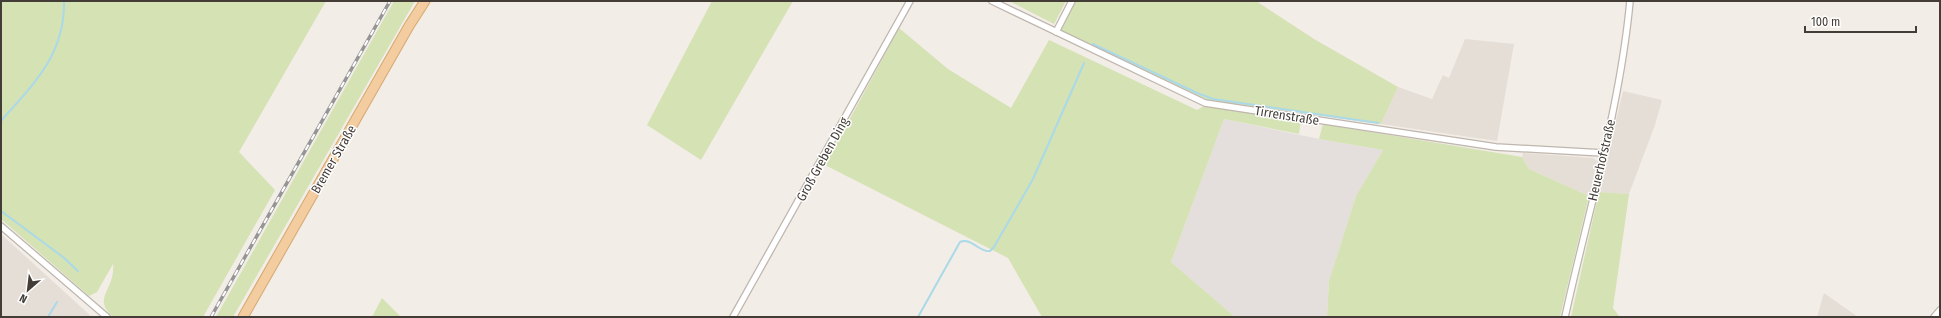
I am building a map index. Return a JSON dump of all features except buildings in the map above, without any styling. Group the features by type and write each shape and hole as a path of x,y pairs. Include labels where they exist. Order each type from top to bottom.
{"main road":[{"name":"Bremer Straße","path":"243,317 405,33 425,1"}],"street":[{"name":"Groß Greben Ding","path":"733,317 910,1"},
{"name":"Tirrenstraße","path":"992,1 1206,103 1496,147 1603,153"},
{"path":"1056,32 1072,1"},
{"name":"Heuerhofstraße","path":"1565,317 1603,153 1626,42 1630,1"},
{"path":"1,226 107,317"},
{"path":"1934,317 1940,310"}],"shaded area":[{"path":"1465,39 1514,44 1497,141 1381,124 1398,87 1432,99 1443,75 1449,78"},
{"path":"1623,91 1662,100 1655,125 1629,194 1599,192"},
{"path":"1224,119 1319,139 1383,150 1356,196 1329,281 1327,317 1235,317 1171,262"},
{"path":"1523,153 1593,158 1597,161 1589,196 1529,169 1522,157"},
{"path":"1,234 46,275 92,317 1,317"},
{"path":"1824,293 1858,317 1817,317"}],"green space":[{"path":"2,1 326,1 239,152 275,190 203,317 113,317 104,304 104,298 113,273 113,264 97,292 89,296 1,219"},
{"path":"394,1 415,1 233,317 216,317"},
{"path":"712,1 793,1 701,160 647,125"},
{"path":"1009,1 1066,1 1054,24"},
{"path":"1076,1 1256,1 1314,39 1398,87 1381,124 1207,100 1060,32"},
{"path":"899,28 948,69 1011,108 1049,40 1197,110 1204,106 1301,120 1299,134 1224,119 1171,262 1235,317 1042,317 1008,258 825,165"},
{"path":"1323,124 1522,157 1529,169 1589,196 1560,317 1327,317 1329,281 1356,196 1383,150 1319,139"},
{"path":"1599,192 1629,194 1613,308 1619,316 1571,317"},
{"path":"382,298 401,317 372,317"}],"waterway":[{"path":"1,121 36,81 53,53 63,20 64,1"},
{"path":"1093,44 1197,93 1213,99 1378,123"},
{"path":"918,317 960,242 964,241 972,243 986,251 990,251 994,247 1033,179 1084,63"},
{"path":"1,211 63,257 78,271"},
{"path":"48,317 57,302"}],"railway":[{"path":"211,317 390,1"}]}
